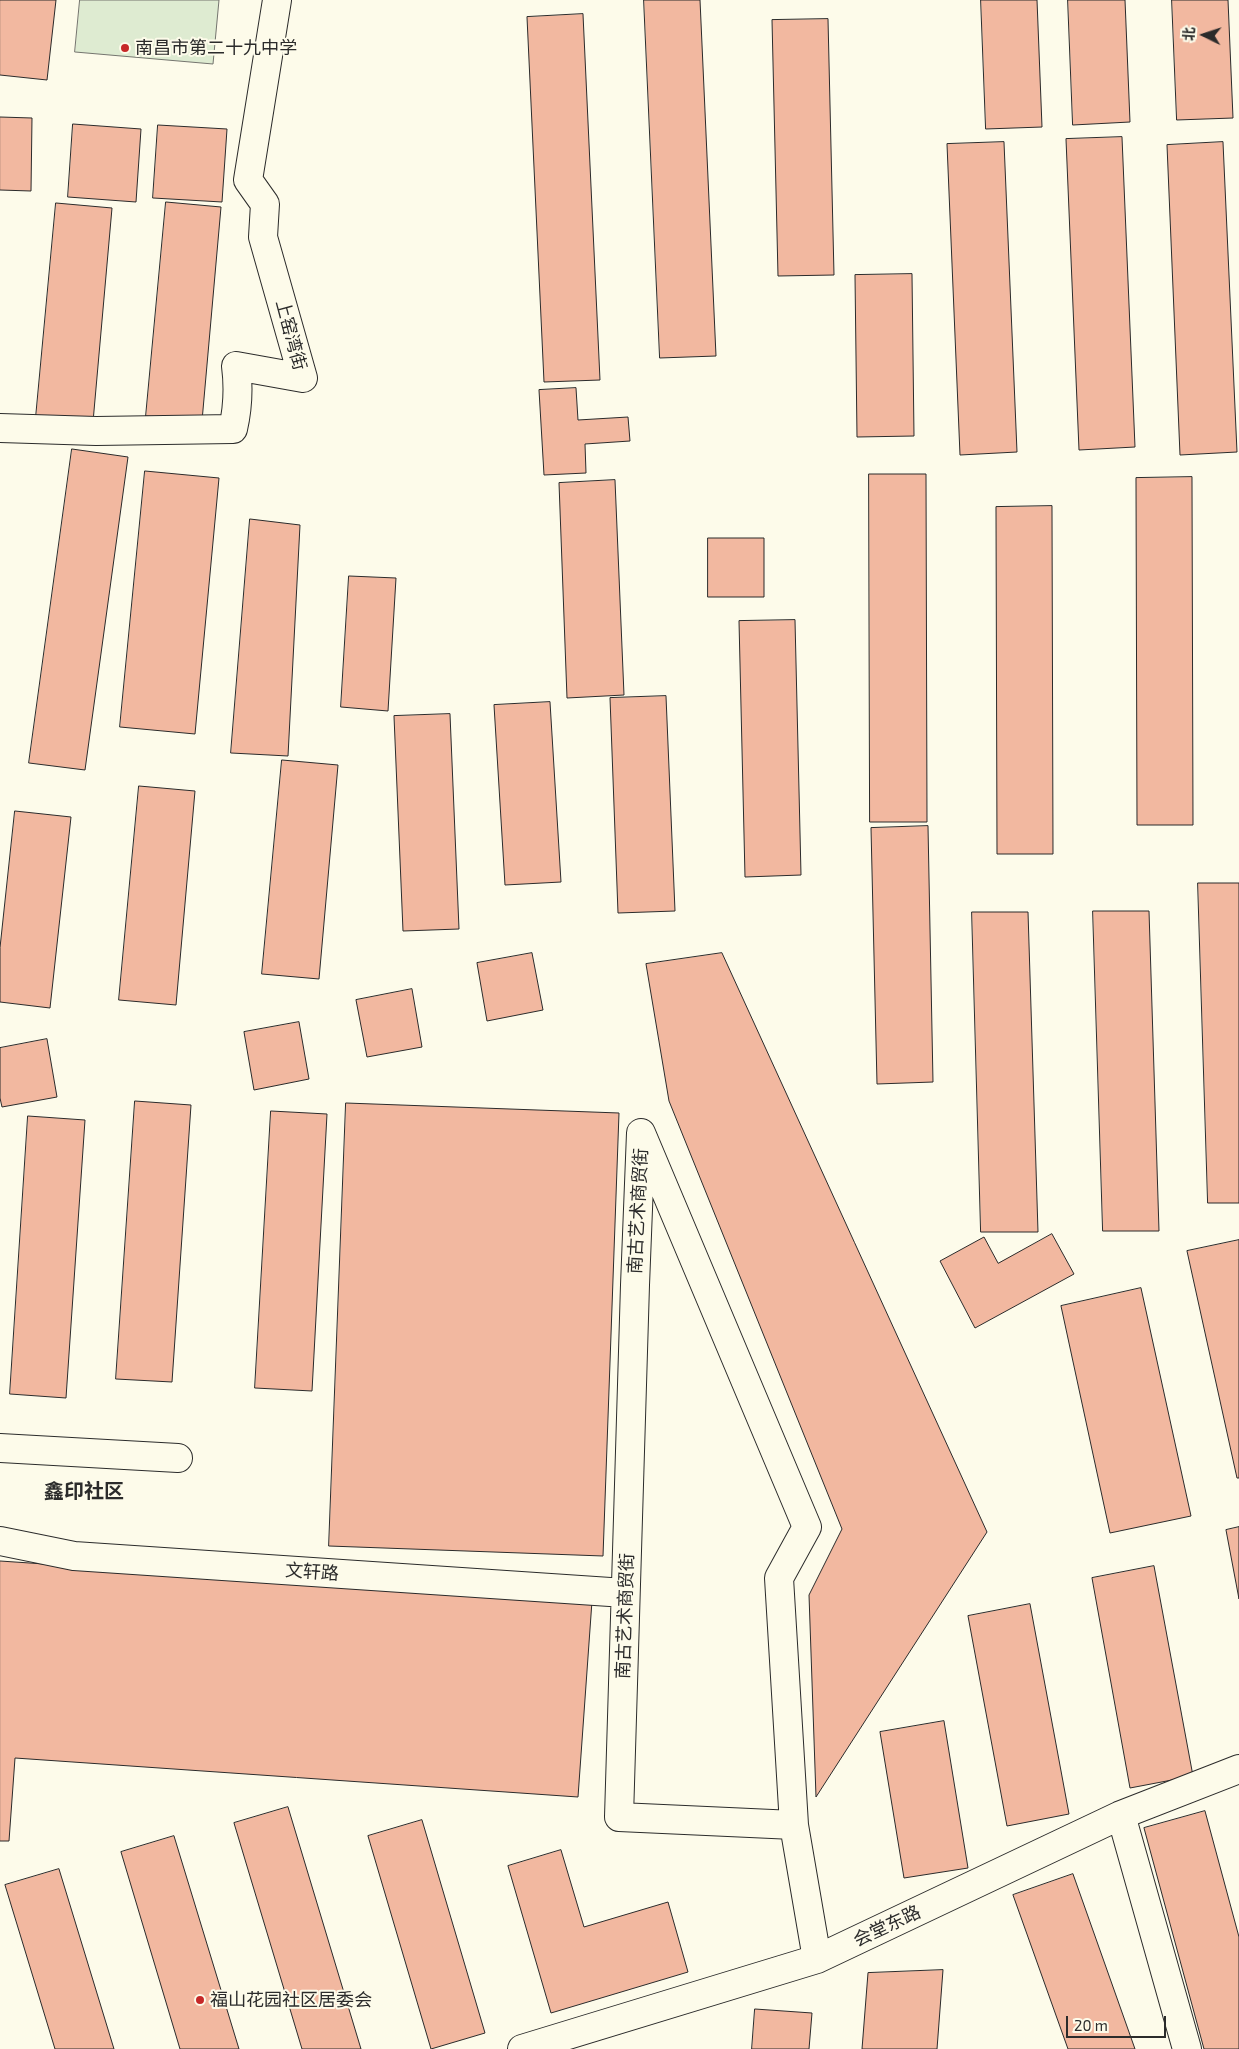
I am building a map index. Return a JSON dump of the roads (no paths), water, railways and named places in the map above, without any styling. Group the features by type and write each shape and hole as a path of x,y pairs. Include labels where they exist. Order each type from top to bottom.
{"street":[{"name":"上窑湾街","path":"0,428 96,431 233,429 239,393 236,366 303,378 263,237 265,204 248,180 277,0"},
{"name":"南古艺术商贸街","path":"794,1825 619,1817 634,1295 642,1133 807,1527 779,1578 794,1825 817,1959"},
{"path":"0,1448 178,1458"},
{"name":"文轩路","path":"0,1541 74,1556 626,1593"},
{"name":"会堂东路","path":"522,2049 817,1959 1121,1815 1239,1769"},
{"path":"1121,1815 1188,2049"}],"place":[{"name":"南昌市第二十九中学","path":"125,48"},
{"name":"福山花园社区居委会","path":"200,2000"}],"district":[{"name":"鑫印社区","path":"84,1491"}]}
